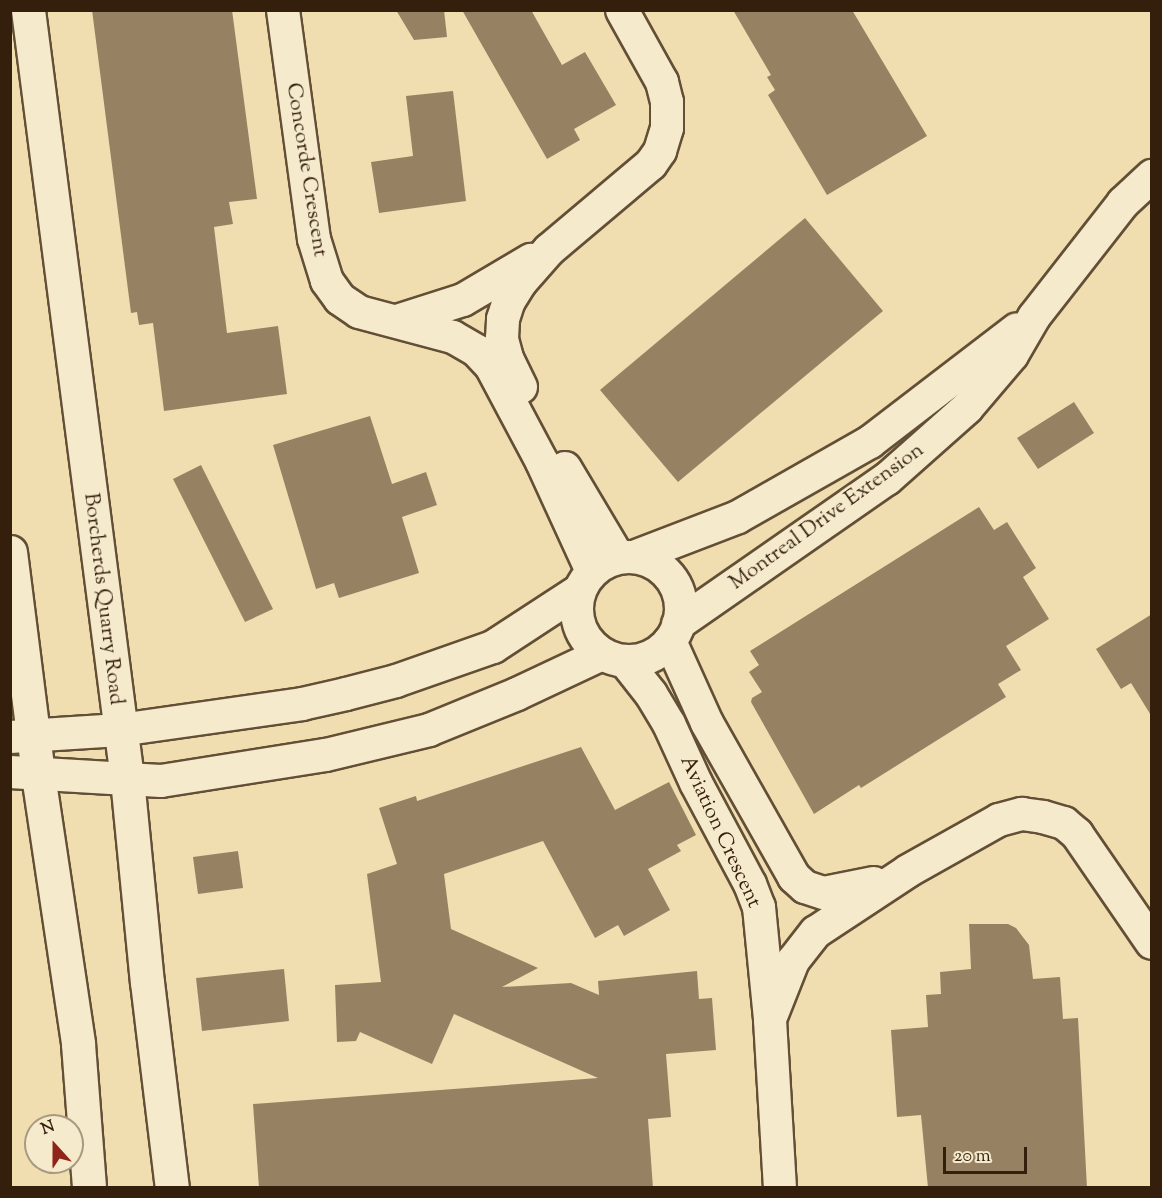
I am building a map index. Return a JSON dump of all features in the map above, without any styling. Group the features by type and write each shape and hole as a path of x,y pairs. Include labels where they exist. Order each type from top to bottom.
{"main road":[{"name":"Borcherds Quarry Road","path":"28,10 127,779 147,982 172,1188"},
{"path":"10,552 24,774 78,1044 89,1188"}],"street":[{"name":"Concorde Crescent","path":"283,10 314,239 327,281 340,299 371,317 396,321 461,340 477,351 490,366 542,462 606,569"},
{"name":"Concorde Crescent","path":"606,569 514,373 502,339 503,319 509,301 521,282 549,250 651,164 663,142 668,114 662,82 622,10"},
{"name":"Montreal Drive Extension","path":"674,633 849,506 930,443 967,408 1012,355 1034,317 1123,203 1152,176"},
{"name":"Concorde Crescent","path":"396,321 463,300 549,250"},
{"name":"Montreal Drive Extension","path":"22,736 120,730 302,705 396,681 493,647 606,569 738,517 870,442 1034,317"},
{"path":"24,774 161,781 326,755 410,735 462,718 613,657 651,656 674,633 681,609 672,580 662,569 649,561 606,569 578,620 583,634 613,657"},
{"name":"Aviation Crescent","path":"674,633 707,723 794,877 805,887 824,893 901,876"},
{"name":"Aviation Crescent","path":"613,657 651,694 669,724 696,783 754,894 762,928 780,1188"},
{"name":"Aviation Crescent","path":"770,1020 793,961 816,932 901,876 999,820 1022,814 1064,823 1087,845 1152,943"}],"building":[{"path":"92,10 232,10 257,199 229,202 233,224 214,227 227,333 278,326 287,394 164,411 153,323 139,325 137,312 131,313"},
{"path":"396,10 444,10 447,37 414,40"},
{"path":"462,10 531,10 562,65 585,52 616,105 574,129 580,140 547,159"},
{"path":"733,10 852,10 927,136 827,195 768,95 775,90 767,77 771,75"},
{"path":"453,91 466,201 379,213 371,162 413,156 406,96"},
{"path":"805,218 883,311 678,482 600,390"},
{"path":"1074,402 1094,433 1038,469 1017,438"},
{"path":"370,416 392,484 426,472 437,505 402,517 419,573 339,598 334,583 316,589 273,445"},
{"path":"201,465 273,609 245,622 173,479"},
{"path":"979,507 994,530 1007,522 1036,568 1023,577 1049,619 1006,646 1021,670 998,684 1006,697 861,788 859,785 814,814 751,702 752,698 762,692 749,672 759,665 750,651"},
{"path":"1152,614 1152,717 1131,683 1121,689 1096,649"},
{"path":"581,747 615,810 669,782 696,835 677,845 681,851 648,869 670,910 624,936 618,925 595,938 543,841 444,874 451,929 538,968 502,987 571,983 599,995 598,981 697,971 699,999 712,998 716,1050 666,1054 671,1117 648,1119 653,1188 259,1188 253,1104 598,1078 454,1014 432,1064 360,1032 356,1041 337,1042 335,985 381,982 367,874 397,864 379,808 416,796 417,801"},
{"path":"238,851 243,888 198,894 193,857"},
{"path":"969,924 1008,924 1016,928 1029,945 1033,979 1060,977 1063,1019 1078,1018 1087,1188 928,1188 921,1115 897,1117 891,1030 928,1027 926,995 941,994 940,972 971,969"},
{"path":"284,969 289,1021 202,1031 196,978"}]}
